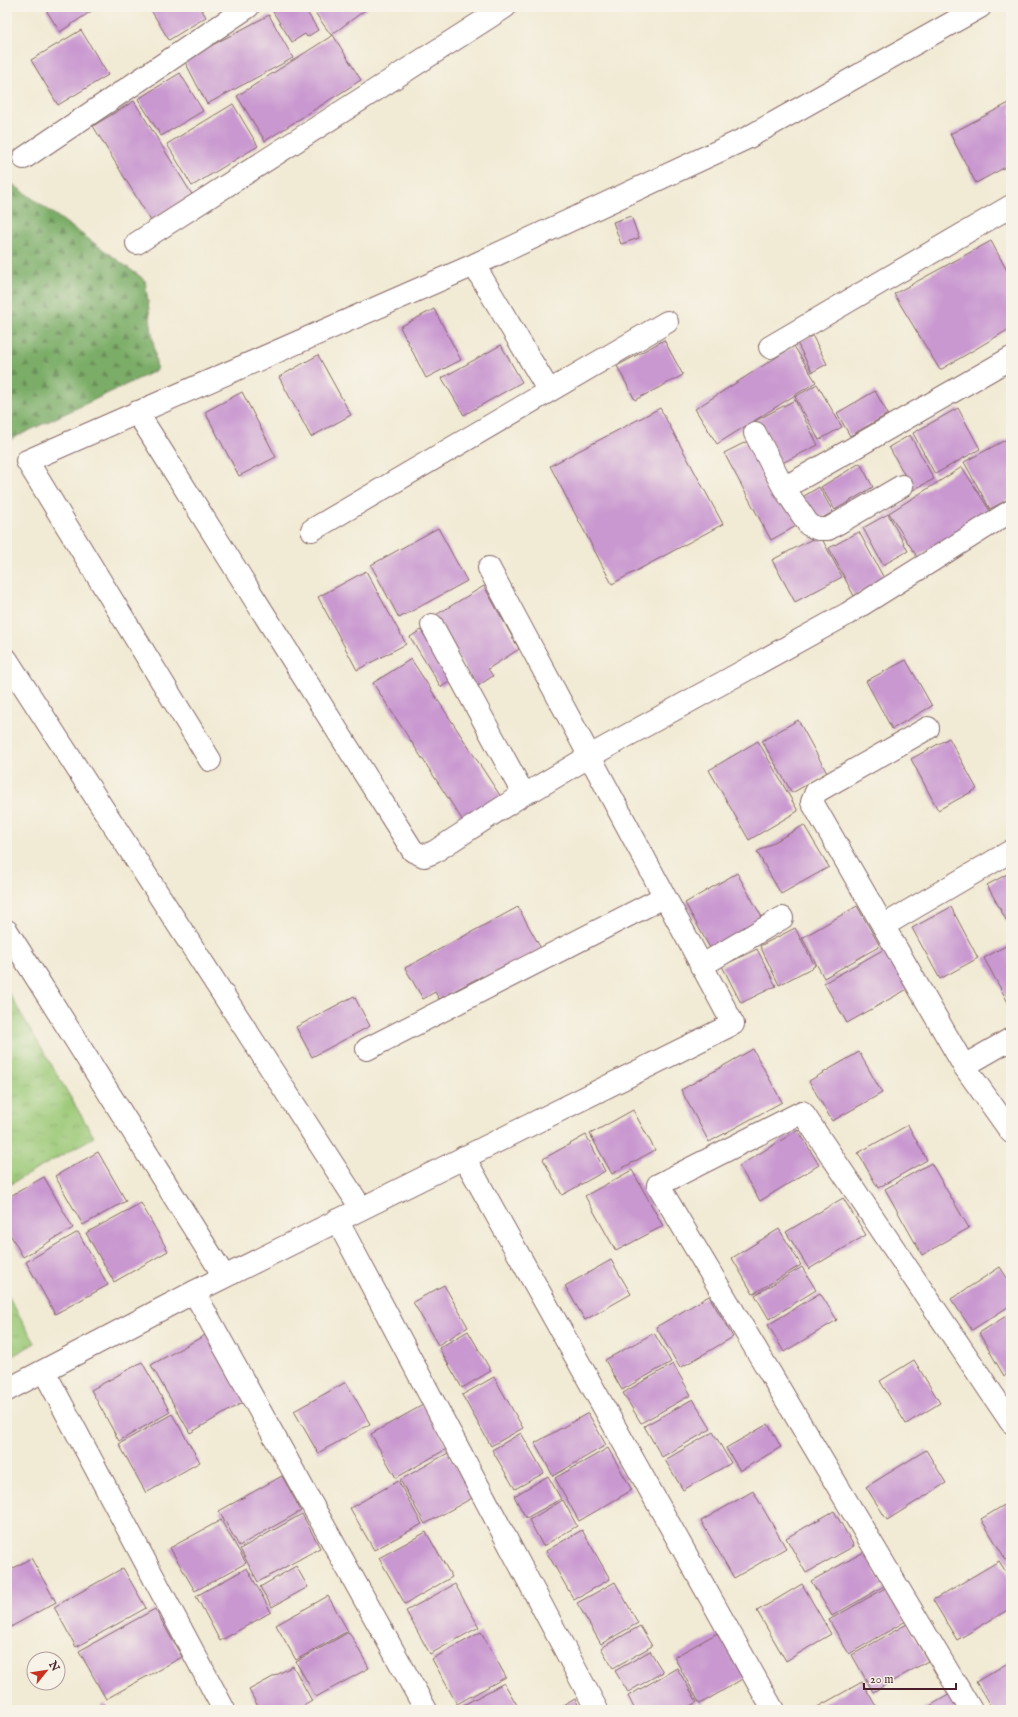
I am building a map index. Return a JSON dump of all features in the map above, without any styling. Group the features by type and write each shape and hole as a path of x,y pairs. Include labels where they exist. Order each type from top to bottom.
{"street":[{"path":"24,158 248,7"},
{"path":"137,243 481,13 505,7"},
{"path":"210,760 28,461 474,265 749,138 980,7"},
{"path":"770,347 1011,206"},
{"path":"474,265 549,391"},
{"path":"312,530 667,322"},
{"path":"784,488 1011,358"},
{"path":"137,412 413,851 424,856 434,852 525,793 533,790 590,756 847,614 1011,511"},
{"path":"755,433 784,488 809,525 818,529 828,529 902,486"},
{"path":"7,1390 224,1276 733,1024 489,568"},
{"path":"432,625 518,784 525,793"},
{"path":"7,660 361,1208"},
{"path":"928,728 816,792 812,802 964,1066 1011,1132"},
{"path":"883,926 1011,850"},
{"path":"367,1049 664,897"},
{"path":"701,966 782,918"},
{"path":"7,931 224,1276"},
{"path":"964,1066 1011,1039"},
{"path":"971,1710 658,1185 802,1112 1011,1422"},
{"path":"464,1157 773,1710"},
{"path":"337,1220 597,1710"},
{"path":"194,1292 426,1710"},
{"path":"44,1371 224,1710"}],"green space":[{"path":"7,180 145,280 157,370 7,441"},
{"path":"7,990 94,1137 7,1186"},
{"path":"7,1294 35,1343 7,1359"}],"building":[{"path":"51,7 96,8 60,32 46,10"},
{"path":"149,7 200,7 206,17 169,40"},
{"path":"281,7 304,7 318,30 307,37 305,34 292,42 273,12"},
{"path":"311,7 367,7 368,8 331,35"},
{"path":"269,15 293,58 207,104 184,60"},
{"path":"81,30 108,75 58,105 31,60"},
{"path":"333,35 361,80 265,141 237,96"},
{"path":"180,73 203,111 161,136 138,99"},
{"path":"134,101 193,196 151,221 93,126"},
{"path":"1011,102 1011,164 976,183 950,134"},
{"path":"233,104 258,146 192,186 167,144"},
{"path":"631,216 639,238 621,244 613,222"},
{"path":"991,241 1011,278 1011,328 940,370 894,294"},
{"path":"434,309 461,360 426,378 400,327"},
{"path":"812,335 827,364 812,372 797,343"},
{"path":"664,340 683,375 635,400 617,366"},
{"path":"501,345 522,382 464,415 442,378"},
{"path":"794,346 816,382 717,444 695,409"},
{"path":"318,355 351,415 311,437 279,377"},
{"path":"817,384 842,427 819,440 795,397"},
{"path":"875,391 888,414 850,436 837,413"},
{"path":"242,392 276,457 239,476 205,412"},
{"path":"795,400 818,445 778,465 755,421"},
{"path":"660,408 723,524 612,584 550,466"},
{"path":"958,408 980,449 935,474 913,433"},
{"path":"910,435 934,479 913,490 889,447"},
{"path":"1011,437 1011,498 990,509 964,462"},
{"path":"752,439 798,525 771,540 724,453"},
{"path":"860,463 873,487 835,510 821,487"},
{"path":"962,467 990,511 917,557 889,513"},
{"path":"819,487 833,512 815,522 801,498"},
{"path":"888,514 908,551 883,565 863,528"},
{"path":"438,528 467,581 399,618 371,565"},
{"path":"859,532 885,580 854,596 829,548"},
{"path":"820,535 842,577 795,602 772,560"},
{"path":"366,571 406,644 357,670 318,597"},
{"path":"484,586 519,649 488,669 493,676 476,687 434,616"},
{"path":"421,630 452,680 441,687 410,637"},
{"path":"411,659 501,797 463,821 373,683"},
{"path":"906,660 932,706 892,729 866,681"},
{"path":"798,720 827,773 792,793 762,741"},
{"path":"949,738 977,789 938,810 911,759"},
{"path":"758,741 798,811 749,840 709,770"},
{"path":"804,825 829,867 781,894 757,852"},
{"path":"1011,872 1011,929 987,885"},
{"path":"737,873 763,919 710,948 685,903"},
{"path":"857,906 880,946 824,978 802,938"},
{"path":"518,907 544,954 487,985 482,976 439,999 435,992 423,999 405,968"},
{"path":"951,907 978,958 940,979 912,928"},
{"path":"795,928 815,966 779,985 760,946"},
{"path":"1011,943 1011,1008 984,958"},
{"path":"888,947 911,987 847,1023 824,983"},
{"path":"757,949 776,986 741,1003 722,966"},
{"path":"354,996 370,1026 312,1057 296,1027"},
{"path":"753,1049 782,1102 709,1142 681,1090"},
{"path":"859,1052 882,1093 832,1121 809,1081"},
{"path":"633,1110 655,1150 612,1174 590,1134"},
{"path":"908,1125 927,1160 878,1188 858,1153"},
{"path":"798,1130 819,1165 760,1201 739,1166"},
{"path":"586,1135 605,1171 562,1195 543,1159"},
{"path":"98,1152 126,1201 83,1225 55,1176"},
{"path":"931,1163 969,1228 922,1255 885,1189"},
{"path":"632,1170 663,1226 616,1251 585,1196"},
{"path":"44,1177 73,1228 23,1257 7,1229 7,1198"},
{"path":"843,1198 866,1235 809,1269 786,1232"},
{"path":"141,1203 168,1251 114,1282 86,1233"},
{"path":"779,1229 801,1265 753,1294 732,1258"},
{"path":"78,1232 108,1285 55,1314 26,1262"},
{"path":"611,1260 631,1294 585,1320 565,1286"},
{"path":"802,1267 816,1290 769,1319 755,1295"},
{"path":"1000,1267 1011,1284 1011,1305 972,1330 951,1299"},
{"path":"444,1285 468,1327 438,1345 413,1302"},
{"path":"820,1293 837,1320 784,1352 768,1325"},
{"path":"709,1296 733,1337 680,1368 656,1327"},
{"path":"1011,1313 1011,1372 1004,1376 979,1333"},
{"path":"468,1331 491,1371 462,1388 439,1348"},
{"path":"209,1333 247,1400 190,1433 151,1365"},
{"path":"654,1333 671,1362 622,1390 605,1360"},
{"path":"914,1360 940,1403 906,1424 880,1381"},
{"path":"142,1362 170,1412 119,1441 91,1390"},
{"path":"673,1364 691,1395 641,1423 623,1393"},
{"path":"494,1377 523,1428 491,1446 462,1395"},
{"path":"346,1382 370,1424 318,1453 294,1411"},
{"path":"693,1399 711,1429 662,1457 644,1426"},
{"path":"423,1405 448,1448 396,1478 371,1434"},
{"path":"588,1413 606,1445 553,1476 535,1443"},
{"path":"172,1414 200,1462 146,1493 119,1444"},
{"path":"768,1424 781,1447 740,1471 726,1448"},
{"path":"713,1432 731,1463 683,1490 665,1460"},
{"path":"521,1433 544,1473 515,1489 492,1450"},
{"path":"608,1448 632,1490 579,1521 555,1478"},
{"path":"926,1450 946,1483 887,1520 866,1487"},
{"path":"448,1453 474,1497 425,1524 400,1480"},
{"path":"282,1476 301,1511 239,1546 219,1511"},
{"path":"548,1476 561,1499 526,1518 514,1496"},
{"path":"398,1481 422,1524 374,1550 350,1508"},
{"path":"753,1491 786,1548 734,1578 701,1521"},
{"path":"563,1500 577,1526 543,1546 529,1520"},
{"path":"1011,1501 1011,1563 1009,1565 981,1519"},
{"path":"834,1511 854,1546 806,1573 786,1538"},
{"path":"302,1514 320,1548 258,1582 240,1549"},
{"path":"221,1520 246,1563 195,1591 170,1548"},
{"path":"582,1530 610,1579 574,1600 546,1551"},
{"path":"426,1532 452,1577 405,1604 379,1558"},
{"path":"864,1552 884,1586 832,1616 811,1581"},
{"path":"31,1558 56,1602 7,1629 7,1572"},
{"path":"999,1561 1011,1580 1011,1608 957,1640 933,1600"},
{"path":"296,1566 308,1587 272,1607 260,1587"},
{"path":"123,1568 146,1608 76,1647 54,1607"},
{"path":"247,1568 271,1612 220,1641 196,1596"},
{"path":"615,1582 638,1623 601,1644 577,1603"},
{"path":"455,1584 479,1627 430,1654 406,1611"},
{"path":"802,1584 831,1634 786,1661 757,1611"},
{"path":"887,1587 906,1621 849,1654 829,1620"},
{"path":"328,1596 348,1631 296,1660 276,1625"},
{"path":"155,1609 182,1657 106,1699 79,1651"},
{"path":"907,1624 928,1661 873,1692 852,1655"},
{"path":"640,1626 652,1646 613,1668 601,1648"},
{"path":"723,1630 749,1675 700,1704 674,1657"},
{"path":"349,1632 369,1668 316,1697 296,1662"},
{"path":"481,1632 506,1677 457,1704 432,1659"},
{"path":"650,1651 663,1672 628,1692 615,1671"},
{"path":"1011,1661 1011,1710 993,1710 976,1682"},
{"path":"293,1666 312,1701 296,1710 260,1710 249,1690"},
{"path":"677,1668 697,1702 683,1710 635,1710 628,1696"},
{"path":"862,1682 878,1710 812,1710"},
{"path":"504,1683 520,1710 460,1710 458,1708"},
{"path":"950,1694 959,1710 923,1710"},
{"path":"575,1699 581,1710 556,1710"},
{"path":"105,1704 108,1710 94,1710"}]}
